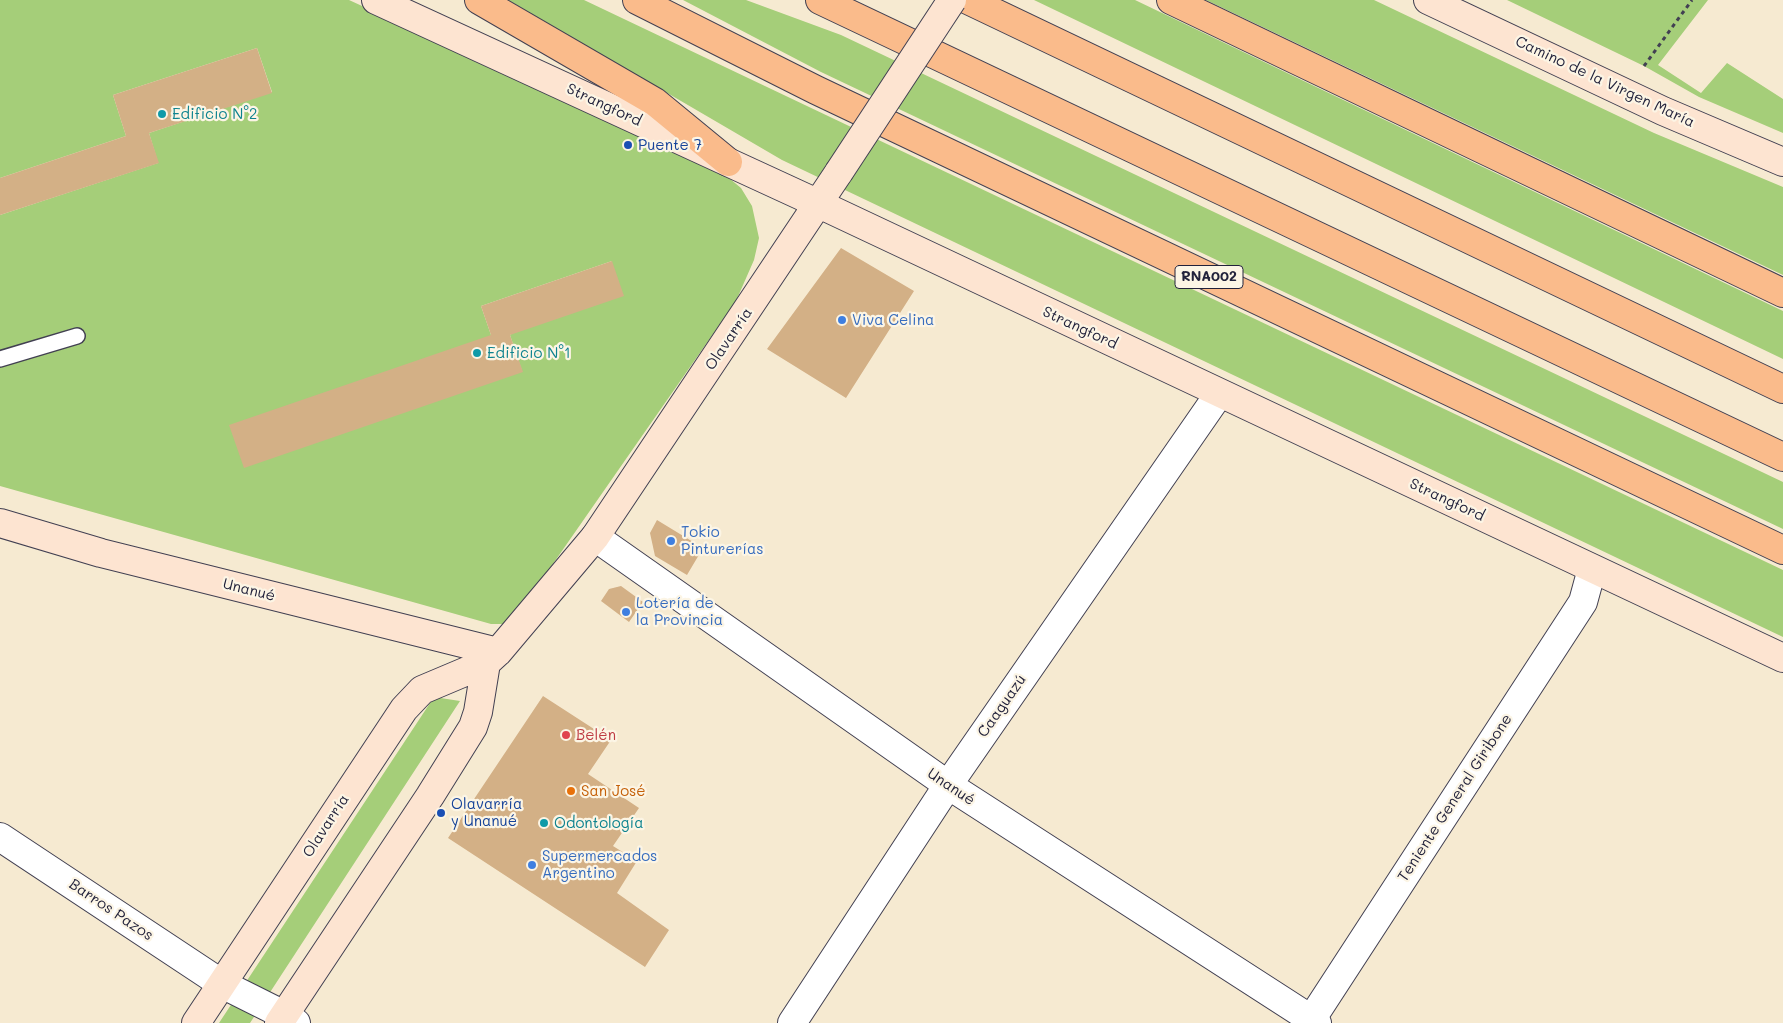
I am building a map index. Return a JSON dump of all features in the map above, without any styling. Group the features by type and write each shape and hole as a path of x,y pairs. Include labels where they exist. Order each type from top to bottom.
{"highway":[{"path":"479,0 655,102 728,162"},
{"name":"RNA002","path":"637,0 816,90 1783,550"},
{"path":"820,0 1783,457"},
{"path":"968,0 1783,389"},
{"path":"1172,0 1783,293"}],"street":[{"name":"Strangford","path":"376,0 819,204 1783,658"},
{"name":"Olavarría","path":"196,1023 404,709 422,690 492,658 595,537 819,204 952,0"},
{"name":"Camino de la Virgen María","path":"1428,0 1663,111 1783,162"},
{"name":"Caaguazú","path":"792,1023 948,785 1219,394"},
{"name":"Unanué","path":"0,523 101,553 492,658"},
{"name":"Unanué","path":"595,537 948,785 1312,1022"},
{"name":"Teniente General Giribone","path":"1312,1022 1583,602 1592,568"},
{"path":"286,1020 473,727 492,658"},
{"name":"Barros Pazos","path":"0,837 222,984 286,1020"}],"lane":[{"path":"0,359 77,336"}],"path":[{"path":"1644,66 1692,0"}],"green space":[{"path":"0,0 349,0 718,169 741,188 752,206 759,238 754,260 736,301 525,604 505,624 491,624 0,486 0,215 158,163 149,133 272,92 257,48 113,95 126,136 0,178","holes":["612,261 510,335 522,371 491,335 481,306"]},
{"path":"508,0 584,0 1783,570 1783,637 782,160"},
{"path":"683,0 746,0 841,35 1783,482 1783,529 821,72"},
{"path":"1034,0 1135,0 1783,311 1783,359"},
{"path":"1206,0 1374,0 1654,133 1783,187 1783,275"},
{"path":"1507,0 1708,0 1658,65 1701,93 1727,63 1783,99 1783,133 1699,97 1644,66"},
{"path":"434,697 460,701 250,1023 219,1023"}],"building":[{"name":"Edificio N°2","path":"257,48 272,93 149,133 159,163 0,215 0,178 126,136 113,95"},
{"name":"Viva Celina","path":"841,248 914,291 846,398 767,349"},
{"name":"Edificio N°1","path":"612,261 624,296 510,335 523,372 244,468 229,425 491,335 481,306"},
{"name":"Tokio Pinturerías","path":"657,520 703,548 687,575 655,556 650,533"},
{"name":"Lotería de la Provincia","path":"621,586 643,602 629,622 601,601 609,589"},
{"path":"543,696 611,740 588,774 639,808 613,846 637,861 617,893 669,930 645,967 448,838"}],"place":[{"name":"Edificio N°2","path":"162,114"},
{"name":"Puente 7","path":"628,145"},
{"name":"Viva Celina","path":"842,320"},
{"name":"Edificio N°1","path":"477,353"},
{"name":"Tokio Pinturerías","path":"671,541"},
{"name":"Lotería de la Provincia","path":"626,612"},
{"name":"Belén","path":"566,735"},
{"name":"San José","path":"571,791"},
{"name":"Olavarría y Unanué","path":"441,813"},
{"name":"Odontología","path":"544,823"},
{"name":"Supermercados Argentino","path":"532,865"}]}
